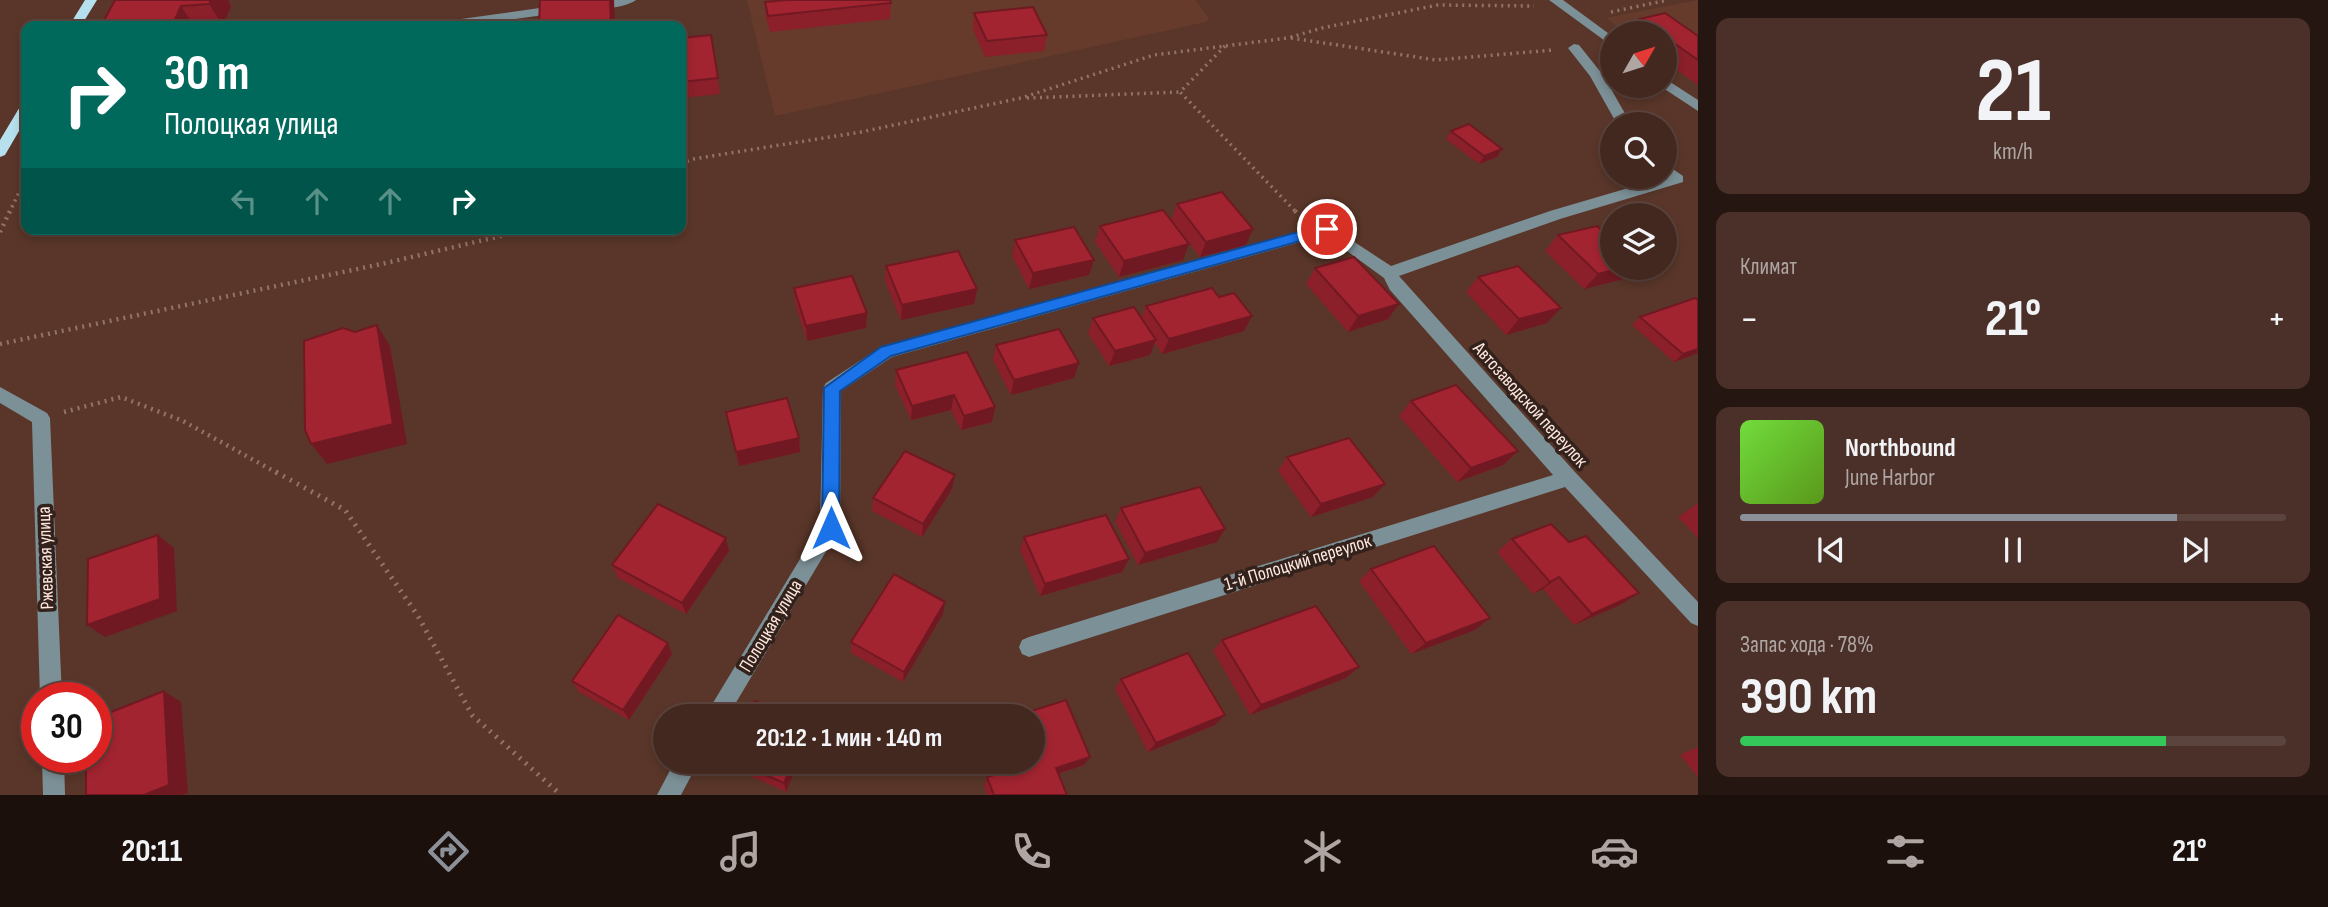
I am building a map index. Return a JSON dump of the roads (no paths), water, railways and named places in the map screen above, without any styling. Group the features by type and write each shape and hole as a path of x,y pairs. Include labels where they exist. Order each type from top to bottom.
{"main road":[{"path":"78,21 91,0"},
{"path":"0,152 21,116"}],"street":[{"path":"476,21 630,0"},
{"path":"1561,1 1600,32"},
{"path":"1574,48 1596,75 1617,112"},
{"path":"1677,92 1698,107"},
{"path":"1390,274 1403,267 1555,215 1644,189"},
{"name":"Автозаводской переулок","path":"1327,229 1390,274 1395,286 1568,478 1698,616"},
{"name":"Полоцкая улица","path":"723,704 831,528 832,388 887,352 1327,229"},
{"name":"Ржевская улица","path":"0,394 41,418 50,682"},
{"name":"1-й Полоцкий переулок","path":"1029,647 1568,478"},
{"path":"53,773 54,795"},
{"path":"667,795 680,774"}]}
